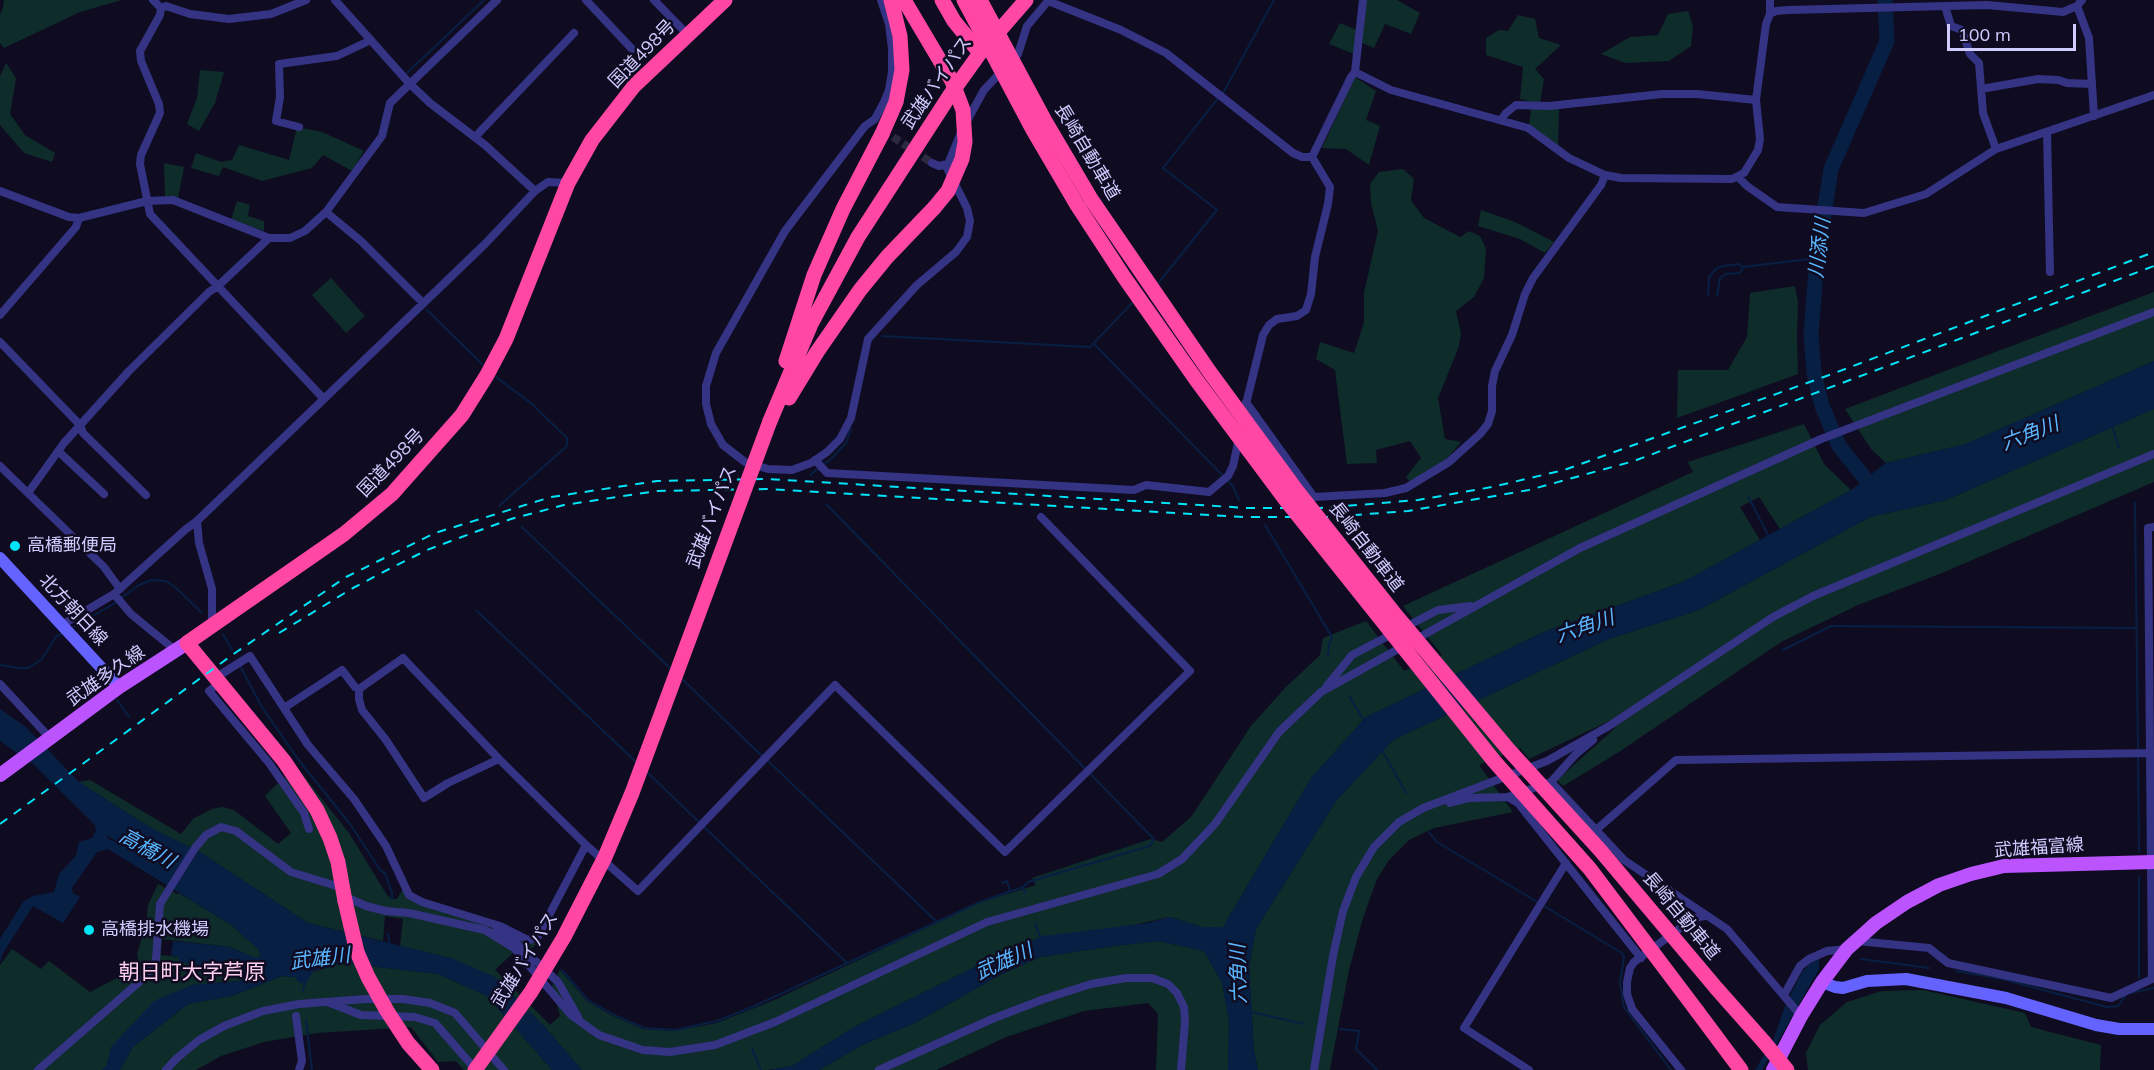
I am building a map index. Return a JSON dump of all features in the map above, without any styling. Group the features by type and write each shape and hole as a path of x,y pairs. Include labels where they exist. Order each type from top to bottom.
{"highway":[{"name":"国道498号","path":"181,647 344,534 392,494 462,416 506,339 568,183 592,140 634,86 725,0"},
{"path":"774,421 780,380 814,275 843,209 888,135 902,70 900,36 891,0"},
{"path":"774,421 839,317 887,257 948,191 962,159 965,142 963,110 952,81 904,0"},
{"path":"942,0 954,21 981,53"},
{"name":"長崎自動車道","path":"964,0 1033,130 1077,205 1197,381 1285,499 1494,761 1590,869 1739,1068"},
{"name":"長崎自動車道","path":"980,0 1045,121 1091,199 1202,362 1297,491 1401,622 1508,749 1600,850 1787,1070"},
{"name":"武雄バイパス","path":"476,1070 537,983 564,937 605,857 632,793 714,568 811,324 858,237 950,95 981,53 1026,0"},
{"path":"181,647 217,680 238,716 284,761 317,810 330,838 357,952 368,977 408,1043 432,1070"}],"main road":[{"name":"武雄多久線","path":"4,770 119,687 181,647"},
{"name":"武雄福富線","path":"1773,1070 1799,1013 1822,982 1852,945 1876,923 1907,902 1939,885 2004,866 2033,863 2152,862"}],"street":[{"path":"153,0 161,8"},
{"path":"161,8 166,6 190,14 229,19 271,14 306,0"},
{"path":"335,0 409,83 430,103 475,137 535,191"},
{"path":"0,191 69,218 79,218 147,201 173,200 269,238 290,238 306,231 326,212 382,136 390,103 498,0"},
{"path":"586,0 632,49"},
{"path":"654,0 688,35"},
{"path":"881,0 889,24 892,49 889,90 875,119 866,126 785,231 716,354 706,386 706,404 711,424 723,445 745,462 768,469 792,470 815,460 840,439 851,418 868,339 917,285 956,252 967,237 970,221 967,208 946,166"},
{"path":"1312,157 1355,72 1363,0"},
{"path":"1355,72 1391,90 1528,128 1569,158 1605,175 1621,178 1725,179 1738,177 1750,166 1758,150 1760,139 1756,100 1766,24 1770,14 1770,0"},
{"path":"946,166 984,90 1018,54 1028,26 1048,1 1121,30 1167,53 1293,153 1302,157 1312,157"},
{"path":"1770,14 1788,10 1942,4 1987,5 2063,12 2079,3 2089,38 2094,116"},
{"path":"1942,4 1951,26 1962,30 1970,54 1979,63 1983,113 1996,149"},
{"path":"161,8 160,15 140,51 141,61 159,104 160,113 141,155 140,164 150,214 323,398"},
{"path":"475,137 574,33"},
{"path":"298,127 276,121 280,97 279,64 337,57 371,40"},
{"path":"1981,89 2038,79 2092,84"},
{"path":"1502,120 1506,112 1516,105 1549,106 1662,94 1696,94 1756,100"},
{"path":"1738,177 1777,207 1864,213 1926,194 1996,149 2154,95"},
{"path":"875,119 878,126 888,135"},
{"path":"2047,132 2050,272"},
{"path":"815,460 827,473 1134,490 1146,485 1209,492 1225,479 1233,466 1263,334 1277,319 1297,316 1306,310 1311,294 1315,257 1330,187 1312,157"},
{"path":"932,163 946,166"},
{"path":"1246,402 1314,497 1385,493 1406,488 1449,462 1488,424 1492,411 1492,386 1495,371 1512,335 1525,294 1533,279 1601,185 1605,175"},
{"path":"66,628 117,592 197,521 486,243 535,191 548,182 568,183"},
{"path":"326,212 360,241 423,303"},
{"path":"0,315 76,227 79,218"},
{"path":"28,493 58,451 129,371 209,292 269,238"},
{"path":"1322,692 1580,548 1821,439 2154,312"},
{"path":"0,342 80,425 83,433 146,495"},
{"path":"58,451 104,494"},
{"path":"1314,1070 1343,911 1356,877 1374,847 1399,822 1423,808 1547,761 1609,726 1773,617 1813,596 2154,454"},
{"path":"0,466 104,567 122,604 181,647"},
{"path":"359,689 403,658 499,759 586,845 638,891 835,685 1005,852 1190,671 1041,517"},
{"path":"197,521 199,543 212,589 212,625"},
{"path":"1785,996 1800,966 1809,958 1852,945 1929,948 1948,963 2111,998 2152,979 2152,862 2145,753 2149,630 2148,528 2154,527"},
{"name":"北方朝日線","path":"0,558 119,687"},
{"path":"485,930 514,948 571,1015 599,1035 643,1050 670,1052 715,1045 775,1022 987,922 1158,874 1182,859 1215,824 1279,732 1322,692 1352,655 1438,610 1476,606"},
{"path":"217,680 250,656 308,745 354,799 379,836 409,895 422,902 500,926 514,936 558,982 581,1022"},
{"path":"284,708 342,670 359,689"},
{"path":"0,684 49,739"},
{"path":"359,689 362,711 386,740 424,798 447,783 499,759"},
{"path":"238,716 304,813 309,829"},
{"path":"1423,808 1469,798 1508,797 1551,782 1575,755 1609,726"},
{"path":"1596,830 1676,760 2145,753"},
{"path":"1551,782 1624,860 1727,929 1799,1013"},
{"path":"1508,797 1518,803 1641,958"},
{"path":"38,1070 145,977 156,960 160,904 206,835 222,827 236,831 291,872 366,906 409,913 528,940 537,938 586,845"},
{"path":"1529,1070 1464,1028 1566,863"},
{"path":"1681,1070 1632,1009 1627,994 1627,982 1630,968 1641,958 1694,918 1705,915"},
{"path":"879,1070 992,1019 1044,999 1091,984 1126,978 1152,978 1168,984 1177,993 1184,1007 1185,1022 1181,1070"},
{"path":"1822,982 1843,988 1886,978 1906,979 2006,998 2096,1025 2119,1029 2154,1029"},
{"path":"166,1070 199,1040 224,1026 263,1011 299,1004 366,999 403,999 430,1003 455,1013 504,1070"},
{"path":"326,1002 362,1015 415,1017 435,1023 476,1070"},
{"path":"296,1016 302,1061 299,1070"}],"green space":[{"path":"4,0 122,0 80,12 4,48 0,43 0,14"},
{"path":"1366,0 1397,0 1420,13 1411,34 1385,24 1374,48 1355,40 1354,54 1329,44 1340,23 1363,33"},
{"path":"1688,11 1693,27 1691,46 1669,61 1625,63 1601,54 1630,37 1658,35 1668,14"},
{"path":"1518,15 1535,19 1539,38 1561,45 1535,69 1544,79 1539,109 1559,109 1558,146 1529,125 1532,102 1520,99 1523,67 1486,55 1486,38 1499,30 1508,31"},
{"path":"6,63 16,78 10,114 25,135 55,153 52,162 24,153 0,125 0,76"},
{"path":"200,70 224,72 215,103 199,131 187,124 197,98"},
{"path":"1355,77 1376,91 1366,120 1380,126 1369,165 1346,149 1322,148"},
{"path":"297,127 322,132 364,151 352,171 323,155 312,168 262,181 223,167 219,176 191,168 196,153 221,162 232,160 239,145 289,160"},
{"path":"164,163 184,167 178,198 165,196"},
{"path":"1403,169 1414,179 1411,200 1424,218 1460,237 1469,231 1480,236 1486,249 1484,278 1474,297 1456,311 1461,334 1458,349 1438,398 1445,439 1461,442 1445,461 1410,482 1406,477 1421,458 1410,441 1376,450 1377,463 1347,464 1335,370 1316,359 1320,342 1354,353 1364,323 1364,293 1378,231 1371,203 1370,184 1379,172"},
{"path":"237,201 250,205 248,216 264,221 264,231 231,220"},
{"path":"1481,210 1515,222 1554,242 1545,253 1520,239 1478,226"},
{"path":"331,278 365,316 346,333 312,295"},
{"path":"1795,286 1798,302 1798,374 1677,418 1678,370 1728,370 1747,337 1750,293"},
{"path":"2154,292 2154,361 1966,444 1886,463 1871,449 1845,409"},
{"path":"2154,409 2154,482 1942,573 1858,605 1781,642 1619,752 1563,786 1557,780 1615,728 1609,721 1529,759 1520,748 1479,765 1513,812 1434,828 1409,840 1389,860 1377,879 1363,918 1349,970 1330,1070 1258,1070 1254,1051 1249,967 1256,929 1336,801 1393,740 1609,639 1699,610 1870,517 1946,500"},
{"path":"1804,424 1824,464 1851,490 1780,529 1759,497 1740,507 1760,540 1683,582 1546,631 1366,717 1311,778 1223,927 1202,927 1170,917 1001,954 854,1027 792,1066 768,1070 582,1070 543,1025 454,959 400,946 403,919 385,916 383,941 308,923 200,852 151,828 79,782 90,780 181,834 194,818 212,809 223,807 234,810 278,844 291,833 265,796 280,781 298,769 349,833 387,895 392,899 397,899 403,889 424,900 506,924 536,944 525,957 513,953 495,970 550,1025 560,1016 552,986 560,970 587,1001 643,1029 674,1031 717,1023 772,1001 979,903 1036,885 1032,878 1151,839 1162,842 1191,817 1251,726 1285,688 1320,655 1323,638 1366,621 1404,671 1442,655 1403,606 1693,472 1688,462"},
{"path":"158,884 179,893 230,924 259,950 261,957 256,958 230,947 162,939 161,955 179,957 179,962 206,966 208,961 229,963 239,967 245,974 240,981 192,985 111,1047 107,1065 102,1070 0,1070 0,965 12,949 41,969 49,961 90,992 140,966 137,954 146,925 148,905"},
{"path":"1159,941 1204,951 1222,983 1229,1020 1228,1070 1156,1070 1158,1014 1148,1003 1084,1011 1006,1037 936,1070 819,1070 862,1045 915,1023 1000,975 1040,957"},
{"path":"343,963 438,974 487,996 552,1070 464,1070 456,1061 438,1062 411,1027 317,1033 264,1042 221,1056 196,1070 120,1070 133,1047 188,1004 232,996 282,976 295,977"},
{"path":"1923,990 2025,1013 2031,1027 2101,1045 2100,1070 1808,1070 1806,1053 1820,1025 1847,1002 1882,991"}],"water":[{"path":"2154,361 2154,409 1946,500 1870,517 1699,610 1609,639 1393,740 1336,801 1256,929 1249,967 1254,1051 1258,1070 1228,1070 1229,1020 1222,983 1204,951 1159,941 1040,957 1000,975 915,1023 862,1045 819,1070 768,1070 792,1066 854,1027 1001,954 1043,936 1148,923 1170,917 1202,927 1223,927 1311,778 1366,717 1546,631 1683,582 1851,490 1886,463 1966,444"},
{"name":"武雄川","path":"0,709 26,727 79,782 151,828 200,852 308,923 454,959 495,977 543,1025 582,1070 552,1070 487,996 438,974 343,963 313,971 307,983 299,983 295,977 282,976 232,996 188,1004 133,1047 120,1070 102,1070 107,1065 111,1047 154,1001 192,985 240,981 245,974 239,967 229,963 208,961 205,966 179,962 179,957 171,956 173,941 230,947 256,958 261,956 259,950 230,924 108,849 97,852 72,888 73,893 80,897 63,923 33,906 3,953 0,962 0,939 23,902 33,896 54,892 59,874 76,856 79,842 92,838 96,831 95,825 33,764 0,741","holes":["107,835 137,839 141,843 141,850 108,839"]},
{"path":"1819,959 1819,969 1762,1070 1755,1070 1774,1038 1785,1006 1802,972 1811,962"}],"waterway":[{"path":"407,73 484,0"},
{"path":"1223,93 1274,0"},
{"name":"川添川","path":"1876,492 1839,446 1822,406 1814,373 1811,334 1817,258 1831,169 1887,41 1885,0"},
{"path":"1156,286 1217,210 1163,168 1219,97"},
{"path":"1708,296 1709,277 1717,268 1817,258"},
{"path":"1717,296 1720,278 1726,274 1740,273 1743,267"},
{"path":"882,336 1090,347 1134,301"},
{"path":"427,310 482,364"},
{"path":"1094,344 1233,486 1239,500"},
{"path":"496,377 532,404 567,438 567,446 499,506"},
{"path":"2112,425 2119,448"},
{"path":"810,475 832,458 846,443 851,429"},
{"path":"1748,496 1769,537"},
{"path":"2135,503 2138,749"},
{"path":"826,504 1154,839 1150,846 1028,882 1023,887"},
{"path":"1265,525 1332,637 1328,655"},
{"path":"522,527 672,670"},
{"path":"121,598 139,585 152,580 166,581 201,612"},
{"path":"70,629 117,602"},
{"path":"477,611 636,762"},
{"path":"1783,650 1831,626 2136,628"},
{"path":"0,665 28,668 41,660 56,637 62,633"},
{"path":"223,634 232,650"},
{"path":"240,666 262,707 297,758 350,824 381,871 385,873 392,899"},
{"path":"681,678 763,757"},
{"path":"1349,696 1365,722"},
{"path":"117,700 129,717"},
{"path":"1382,750 1406,793"},
{"path":"2138,755 2139,851"},
{"path":"768,761 936,921"},
{"path":"647,772 699,822"},
{"path":"703,826 847,963"},
{"name":"高橋川","path":"107,827 159,857"},
{"path":"1429,832 1437,842 1539,903"},
{"path":"2139,877 2139,978"},
{"path":"1002,883 1007,881 1010,891"},
{"path":"562,970 588,1000 614,1015 644,1028 675,1030 717,1021 750,1008 980,902 1023,887 1025,893"},
{"path":"1544,906 1622,953 1624,957 1620,983 1624,1007 1671,1070"},
{"path":"1035,924 1041,938"},
{"path":"388,934 390,946"},
{"path":"1861,959 1929,968"},
{"path":"1956,971 2002,979 2107,1007 2118,1006 2126,995"},
{"name":"武雄川","path":"303,991 305,982"},
{"path":"2131,993 2154,988"},
{"name":"六角川","path":"1251,1012 1304,1024"},
{"path":"306,1020 312,1070"},
{"path":"1340,1029 1359,1031 1356,1049 1377,1070"},
{"path":"752,1049 761,1070"}],"tunnel":[{"path":"893,137 932,163"}],"railway":[{"path":"0,824 235,653 346,577 435,533 551,497 657,481 767,479 1248,508 1321,508 1418,500 1492,487 1564,470 1832,374 2154,252"},
{"path":"279,633 353,588 427,550 511,519 564,505 657,491 766,489 1243,517 1328,517 1408,511 1529,490 1634,461 2154,266"}],"place":[{"name":"高橋郵便局","path":"15,546"},
{"name":"高橋排水機場","path":"89,930"}],"district":[{"name":"朝日町大字芦原","path":"192,973"}]}
